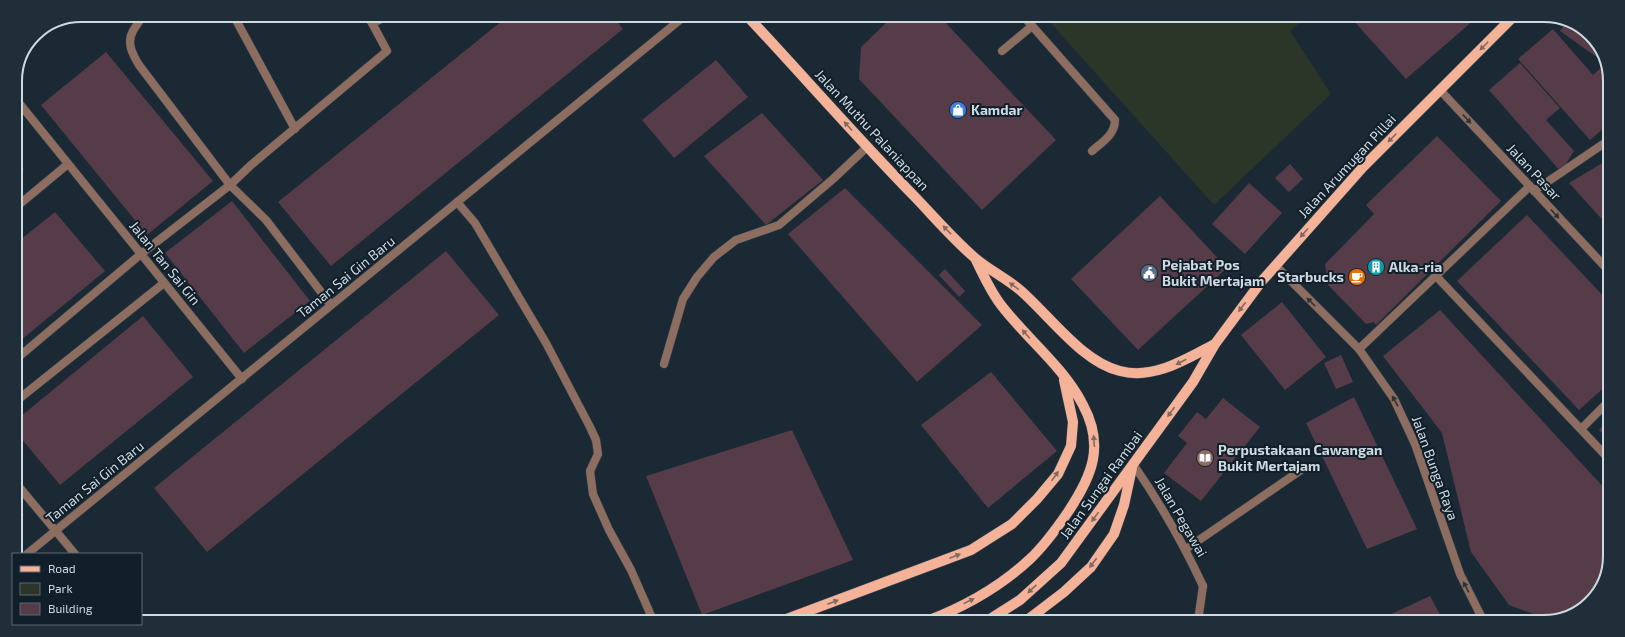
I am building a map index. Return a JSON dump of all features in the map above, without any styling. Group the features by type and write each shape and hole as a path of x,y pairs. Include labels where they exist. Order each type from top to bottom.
{"main road":[{"name":"Jalan Muthu Palaniappan","path":"753,22 866,147 975,258 1020,290 1084,352 1103,365 1114,369 1135,373 1172,367 1215,344"},
{"name":"Jalan Arumugan Pillai","path":"1215,344 1275,265 1363,168 1509,22"},
{"name":"Jalan Muthu Palaniappan","path":"938,615 976,598 1005,579 1030,559 1052,535 1084,486 1092,465 1095,449 1093,426 1083,404 1063,374 1000,304 975,258"},
{"name":"Jalan Sungai Rambai","path":"996,615 1020,600 1061,563 1193,382 1215,344"},
{"path":"797,615 971,550 1012,524 1037,499 1058,474 1071,446 1073,422 1063,374"},
{"path":"1034,615 1064,592 1091,567 1114,534 1124,505 1133,464"}],"street":[{"path":"139,22 132,32 130,40 132,53 139,66 230,185 266,220 331,305"},
{"path":"237,22 294,129"},
{"path":"22,354 141,254 230,185 387,51 374,22"},
{"name":"Taman Sai Gin Baru","path":"28,553 677,22"},
{"path":"1029,22 1115,120 1115,129 1092,151"},
{"path":"1002,51 1032,26"},
{"name":"Jalan Pasar","path":"1440,90 1603,266"},
{"name":"Jalan Tan Sai Gin","path":"22,107 242,379"},
{"path":"1359,349 1436,276 1532,189 1603,144"},
{"path":"664,364 683,299 697,277 714,257 736,240 779,225 833,179 866,147"},
{"path":"22,202 68,164"},
{"path":"457,202 475,223 546,343 590,427 596,440 598,454 590,471 593,494 609,530 631,570 650,615"},
{"name":"Jalan Bunga Raya","path":"1275,265 1359,349 1394,399 1415,444 1460,574 1480,615"},
{"path":"1436,276 1603,453"},
{"path":"22,396 164,283"},
{"path":"1581,429 1603,407"},
{"name":"Jalan Pegawai","path":"1133,464 1163,509 1186,549 1204,586 1199,615"},
{"path":"1186,549 1301,470"},
{"path":"22,490 73,553"}],"green space":[{"path":"1050,22 1300,22 1290,31 1331,94 1214,205"}],"building":[{"path":"501,22 617,22 623,29 331,266 278,202"},
{"name":"Kamdar","path":"887,22 945,22 1056,140 982,210 859,79 861,47"},
{"path":"1355,22 1472,22 1406,79"},
{"path":"1564,26 1580,34 1591,45 1598,58 1560,31"},
{"path":"1553,29 1593,75 1601,68 1603,77 1603,129 1590,140 1518,59"},
{"path":"106,52 213,181 147,235 41,105"},
{"path":"716,60 748,97 674,158 642,120"},
{"path":"1520,63 1560,108 1546,120 1574,151 1561,172 1489,90"},
{"path":"762,113 823,180 766,225 704,156"},
{"path":"1437,136 1501,201 1376,325 1374,322 1366,324 1328,285 1325,264 1374,214 1366,205"},
{"path":"1603,163 1603,220 1569,183"},
{"path":"1290,164 1303,179 1289,192 1275,178"},
{"path":"1249,183 1282,213 1245,254 1212,224"},
{"path":"845,188 982,325 917,382 788,234"},
{"name":"Pejabat Pos Bukit Mertajam","path":"1160,196 1227,268 1138,350 1071,279"},
{"path":"232,201 310,301 244,353 165,253"},
{"path":"55,212 105,271 22,339 22,238"},
{"path":"1527,215 1603,296 1603,388 1579,410 1457,281"},
{"path":"446,251 499,315 207,552 154,488"},
{"path":"945,269 965,291 959,297 939,275"},
{"path":"1282,302 1326,357 1285,390 1241,335"},
{"path":"1440,310 1603,487 1603,556 1600,575 1591,592 1580,603 1564,612 1544,615 1536,615 1509,605 1471,552 1442,433 1383,356"},
{"path":"143,316 193,377 60,485 22,439 22,415"},
{"path":"1341,355 1353,382 1336,389 1324,363"},
{"path":"991,372 1057,451 988,508 921,425"},
{"path":"1354,397 1417,529 1367,549 1306,423"},
{"name":"Perpustakaan Cawangan Bukit Mertajam","path":"1223,398 1260,427 1201,501 1164,473 1187,443 1178,436 1197,412 1206,419"},
{"path":"1603,426 1603,434 1599,430"},
{"path":"792,430 853,560 702,615 646,476"},
{"path":"1430,596 1440,615 1389,615"}],"place":[{"name":"Kamdar","path":"958,110"},
{"name":"Alka-ria","path":"1376,267"},
{"name":"Pejabat Pos Bukit Mertajam","path":"1149,273"},
{"name":"Starbucks","path":"1357,277"},
{"name":"Perpustakaan Cawangan Bukit Mertajam","path":"1205,458"}]}
